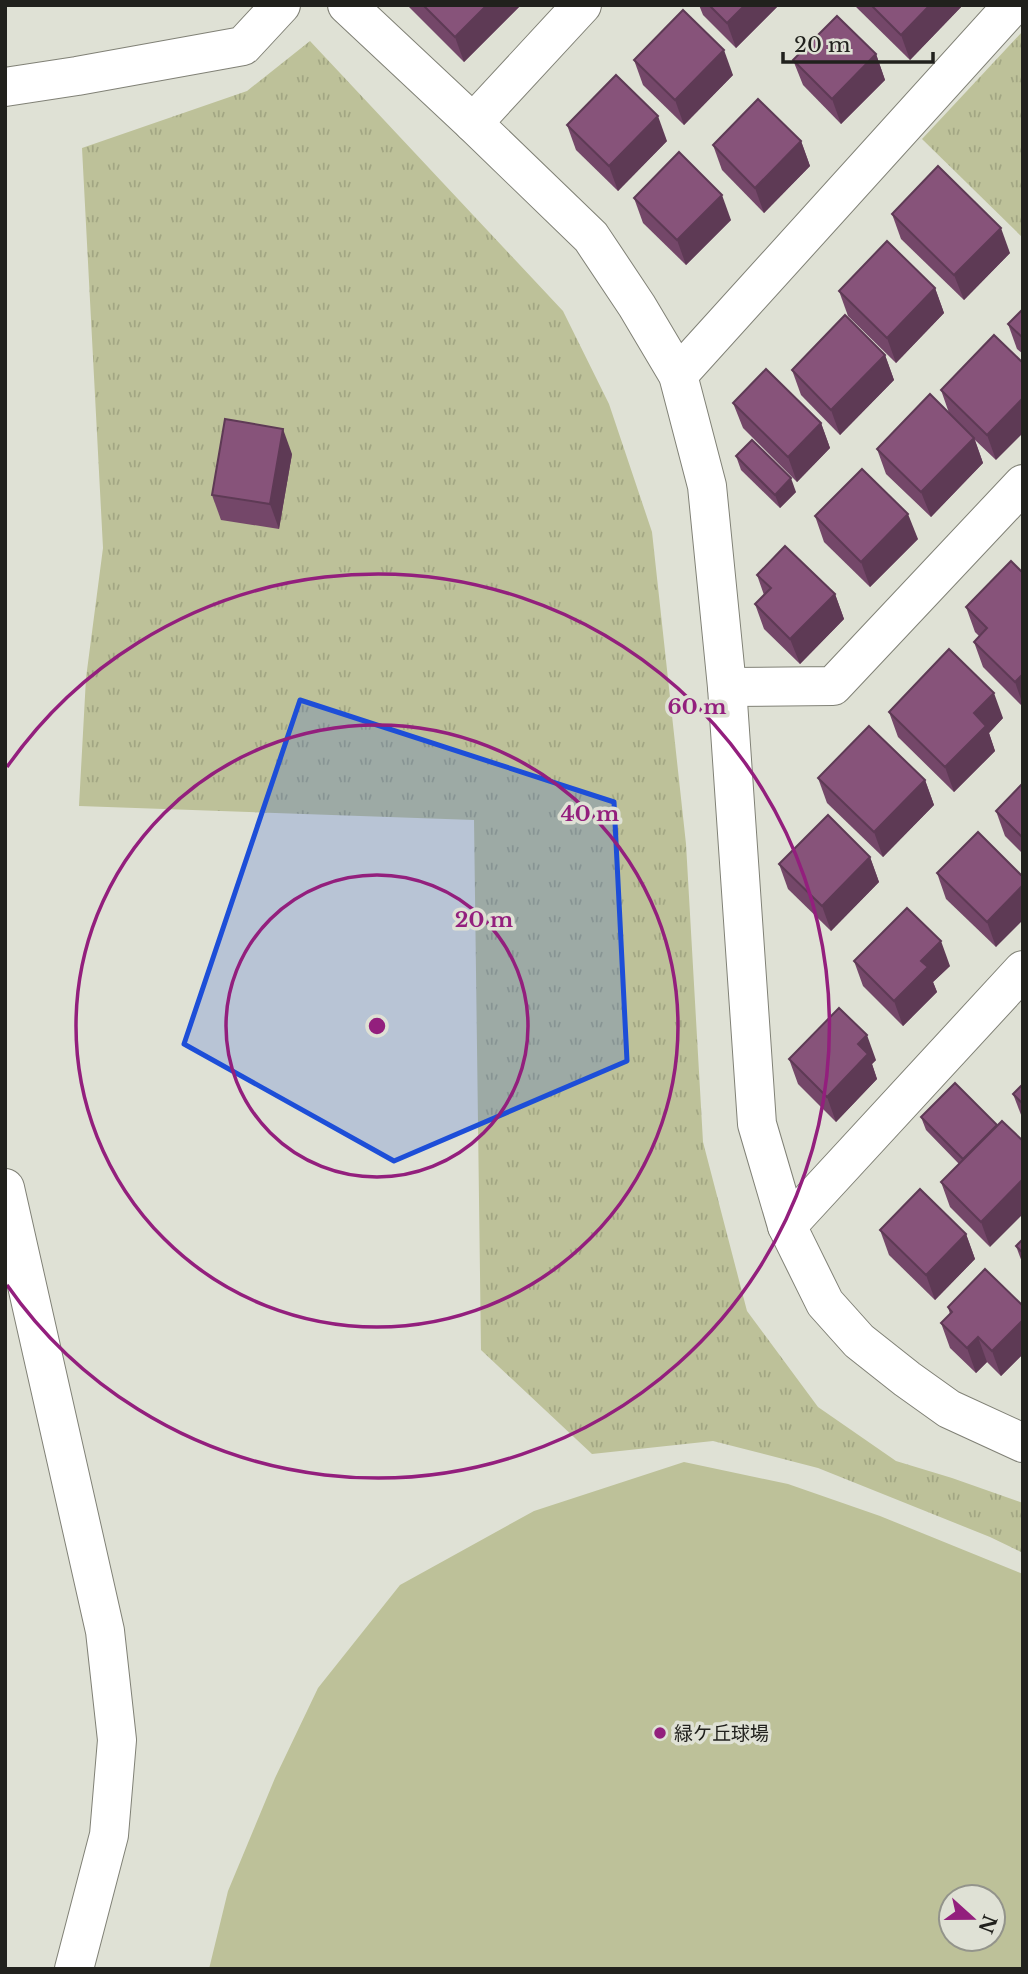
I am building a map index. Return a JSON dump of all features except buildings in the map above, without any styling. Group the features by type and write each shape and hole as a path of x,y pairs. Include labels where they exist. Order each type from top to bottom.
{"street":[{"path":"5,87 243,46 281,5"},
{"path":"347,5 591,237 637,306 678,375 707,486 727,688 757,1124 787,1226 825,1303 859,1341 949,1409 1023,1443"},
{"path":"473,123 582,5"},
{"path":"678,375 1013,5"},
{"path":"727,688 833,686 1023,484"},
{"path":"787,1226 1023,970"},
{"path":"5,1188 106,1631 117,1740 109,1835 74,1969"}],"highlighted area":[{"path":"300,700 614,802 627,1061 394,1161 184,1044"}],"green space":[{"path":"1023,31 1023,238 922,139"},
{"path":"310,41 563,311 609,404 652,532 686,844 703,1142 747,1311 818,1407 896,1461 1023,1503 1023,1553 990,1537 818,1468 713,1441 592,1454 481,1350 474,820 79,806 86,678 103,548 82,148 247,91"},
{"name":"緑ケ丘球場","path":"684,1462 788,1484 880,1516 1023,1574 1023,1969 209,1969 228,1891 275,1778 318,1688 400,1585 534,1511"}],"place":[{"name":"緑ケ丘球場","path":"660,1733"}]}
